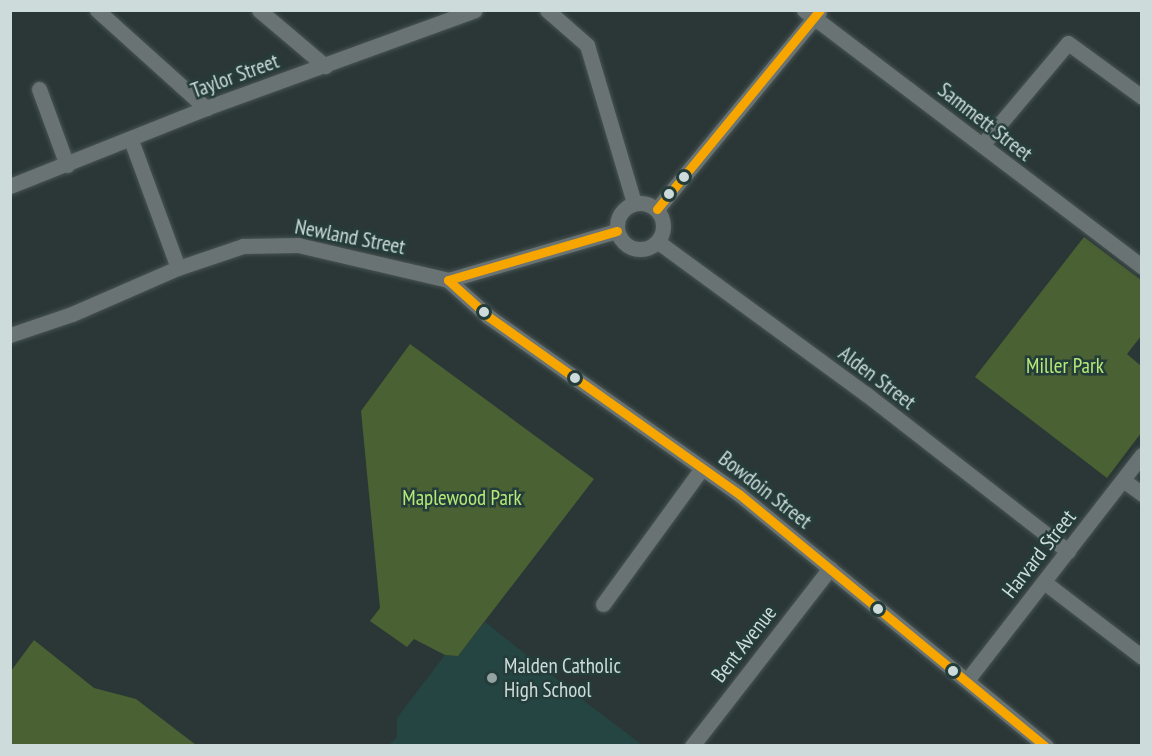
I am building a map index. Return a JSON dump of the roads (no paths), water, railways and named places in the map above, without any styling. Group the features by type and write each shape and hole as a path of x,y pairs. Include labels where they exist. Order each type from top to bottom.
{"street":[{"path":"97,10 206,108"},
{"path":"259,10 325,66"},
{"path":"547,10 587,45 634,203"},
{"name":"Taylor Street","path":"10,186 131,140 206,108 325,66 465,12"},
{"path":"657,209 812,13"},
{"name":"Sammett Street","path":"812,13 1142,267"},
{"path":"982,145 1068,43 1142,98"},
{"path":"39,89 67,165"},
{"path":"131,140 178,268"},
{"path":"634,203 646,203 657,209 664,225 658,242 645,249 631,247 620,238 617,231 620,214 634,203"},
{"path":"448,280 617,231"},
{"name":"Alden Street","path":"658,242 866,394 1068,551"},
{"name":"Newland Street","path":"10,335 72,314 178,268 243,246 298,245 372,260 448,280"},
{"name":"Bowdoin Street","path":"448,280 489,317 702,468 830,568 1046,746"},
{"name":"Harvard Street","path":"968,680 1142,454"},
{"path":"603,603 702,468"},
{"path":"1123,480 1142,494"},
{"name":"Bent Avenue","path":"692,746 830,568"},
{"path":"1044,582 1142,657"}],"place":[{"name":"Malden Catholic High School","path":"492,678"}],"park label":[{"name":"Miller Park","path":"1065,366"},
{"name":"Maplewood Park","path":"462,498"}]}
